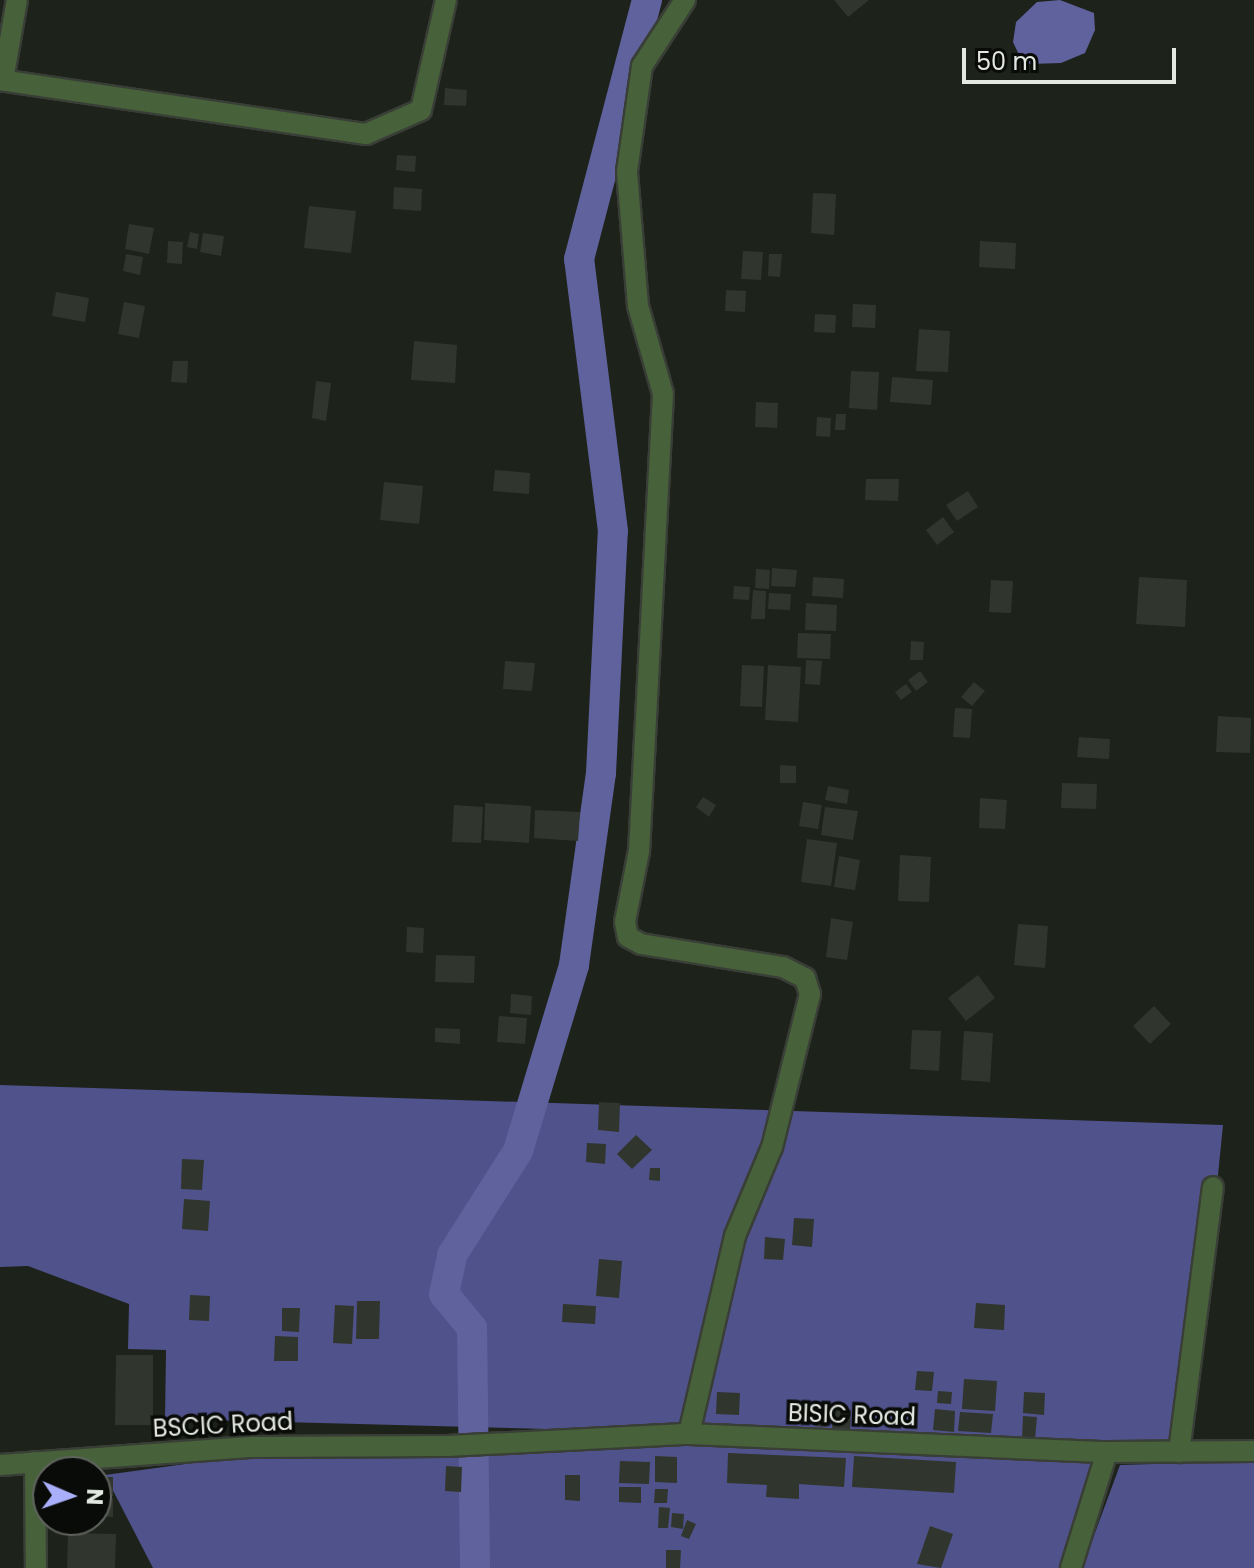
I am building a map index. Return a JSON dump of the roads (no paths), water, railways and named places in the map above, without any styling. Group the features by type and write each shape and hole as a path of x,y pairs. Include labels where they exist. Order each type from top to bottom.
{"street":[{"path":"17,0 2,80 366,134 421,110 446,0"},
{"path":"685,0 642,66 627,172 638,306 663,394 639,851 625,922 628,937 641,944 783,967 805,978 810,994 772,1147 735,1236 689,1434"},
{"path":"1179,1452 1213,1187"},
{"name":"BISIC Road","path":"448,1446 689,1434 1107,1452 1254,1451"},
{"name":"BSCIC Road","path":"112,1457 253,1447 448,1446"},
{"path":"1071,1568 1107,1452"},
{"name":"BSCIC Road","path":"0,1465 32,1462"},
{"path":"36,1536 36,1568"}],"waterway":[{"path":"475,1568 472,1328 444,1294 452,1255 518,1151 574,965 601,773 613,531 579,259 647,0"}]}
